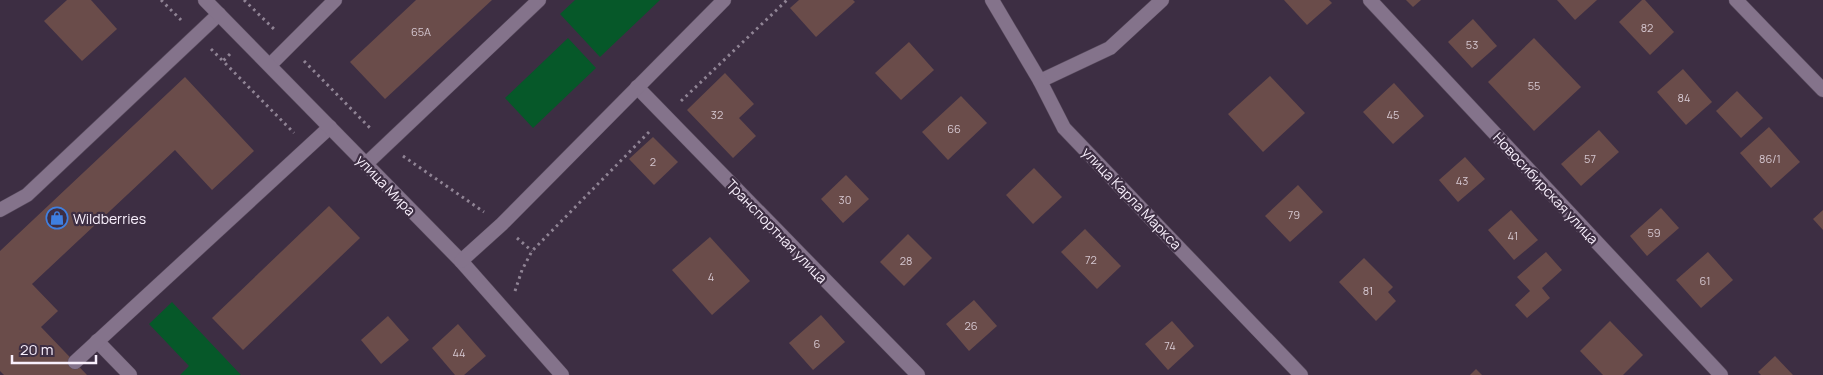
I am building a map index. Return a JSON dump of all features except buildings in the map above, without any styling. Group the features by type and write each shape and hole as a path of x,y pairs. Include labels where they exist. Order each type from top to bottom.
{"street":[{"name":"улица Мира","path":"205,0 461,261 562,375"},
{"path":"270,65 335,0"},
{"path":"366,164 539,0"},
{"path":"461,261 502,224 724,0"},
{"name":"улица Карла Маркса","path":"992,0 1040,81 1064,128 1301,375"},
{"path":"1040,81 1110,48 1162,0"},
{"name":"Новосибирская улица","path":"1370,0 1721,375"},
{"path":"1736,0 1823,90"},
{"path":"0,210 27,195 219,14"},
{"name":"Транспортная улица","path":"637,87 918,375"},
{"path":"74,362 330,127"},
{"path":"97,341 130,375"}],"path":[{"path":"508,313 522,270 532,251 665,116 787,0"}],"green space":[{"path":"575,0 660,0 600,57 560,14"},
{"path":"568,38 596,68 533,128 505,98"},
{"path":"172,302 241,375 180,375 189,366 149,324"}],"place":[{"name":"Wildberries","path":"57,218"}]}
